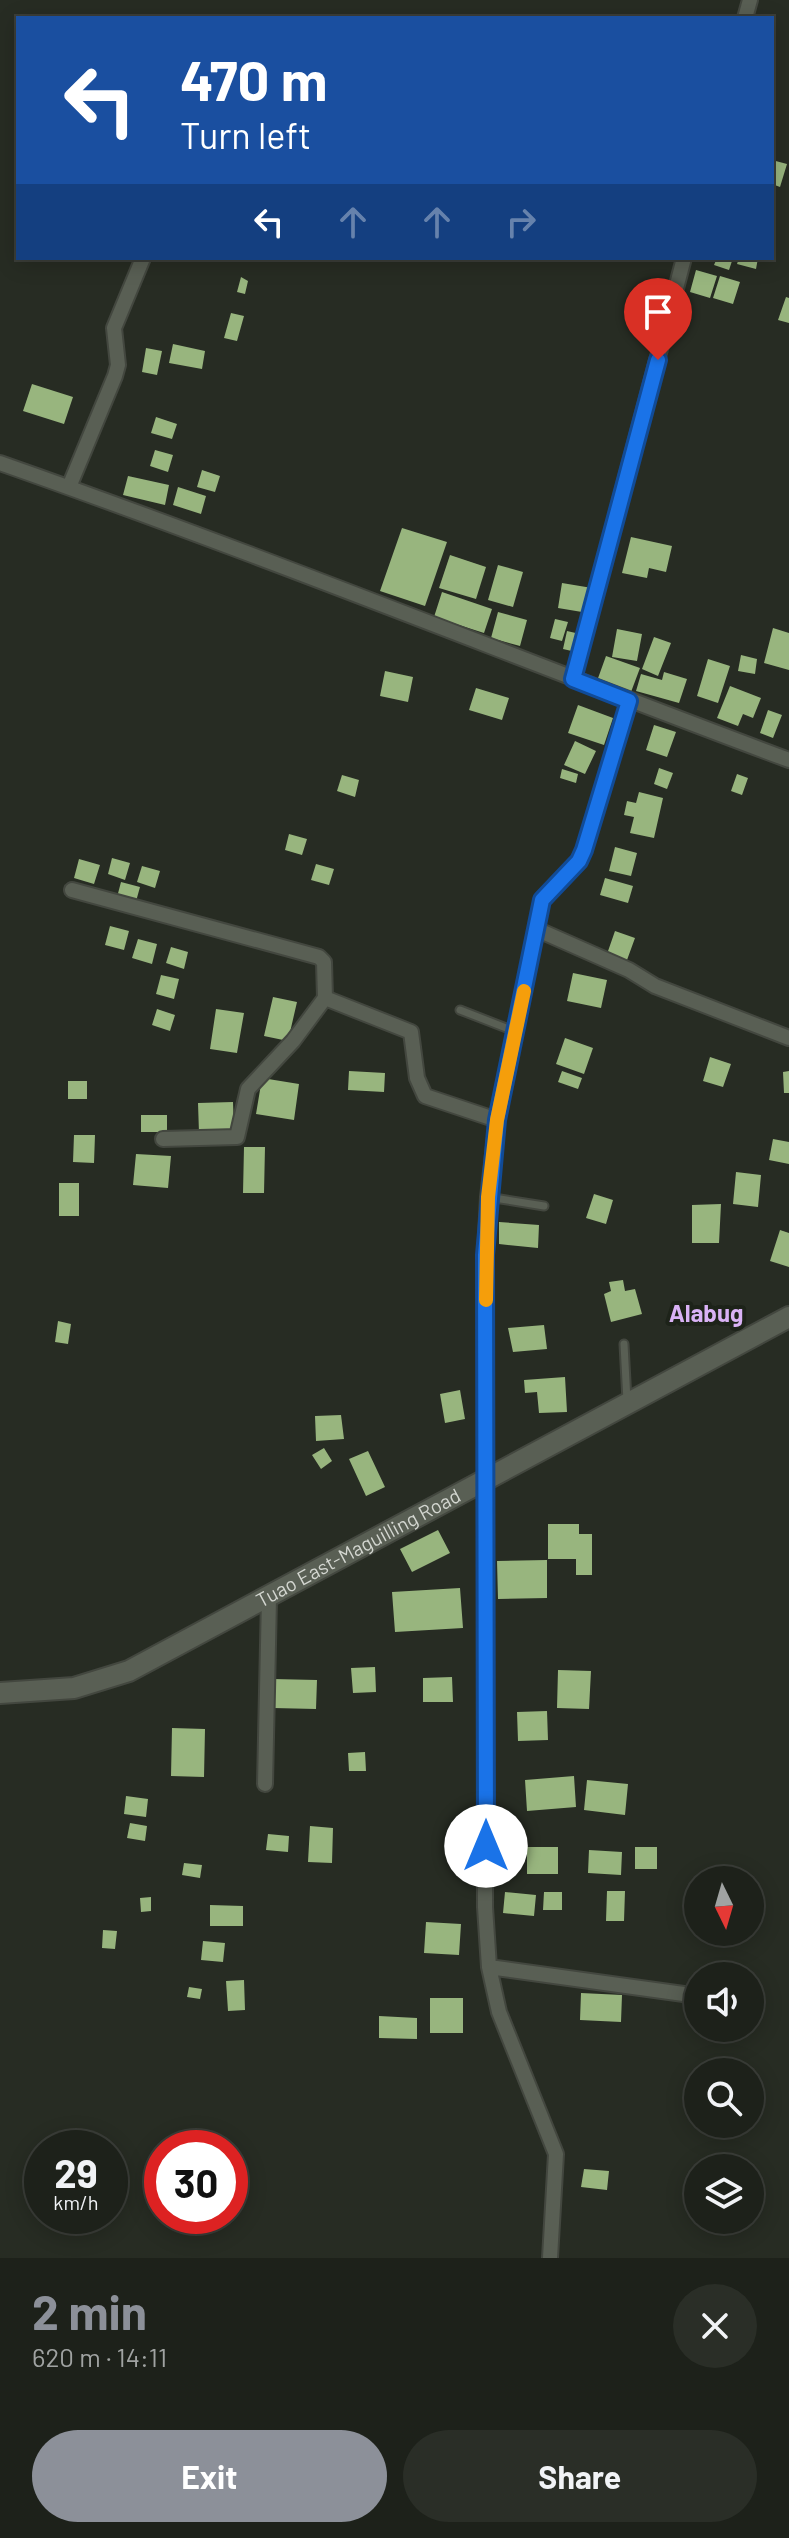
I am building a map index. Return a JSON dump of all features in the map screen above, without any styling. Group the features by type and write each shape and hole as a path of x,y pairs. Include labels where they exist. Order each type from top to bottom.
{"main road":[{"name":"Tuao East-Maguilling Road","path":"10,1692 74,1688 106,1681 269,1598 789,1317"}],"street":[{"path":"69,487 115,376 118,365 114,328 142,260"},
{"path":"573,679 683,260"},
{"path":"0,463 175,524 789,760"},
{"path":"550,2258 556,2154 512,2050 489,1967 485,1907 488,1480 485,1255 497,1120 542,900 579,861 584,850 629,701"},
{"path":"72,890 319,957 324,962 325,998 293,1041 248,1089 237,1137 163,1139"},
{"path":"536,929 629,970 655,986 789,1038"},
{"path":"325,998 403,1026 414,1038 417,1078 425,1096 497,1120"},
{"path":"265,1784 269,1598"},
{"path":"489,1967 684,1994"}],"lane":[{"path":"460,1010 517,1032"},
{"path":"488,1197 544,1206"},
{"path":"624,1344 627,1405"}],"building":[{"path":"774,161 787,164 780,187 774,185"},
{"path":"716,260 732,260 729,270 714,265"},
{"path":"738,260 758,260 756,269 737,264"},
{"path":"696,270 717,276 710,298 690,292"},
{"path":"720,276 740,282 733,304 713,298"},
{"path":"241,277 248,281 245,294 237,292"},
{"path":"786,297 789,298 789,323 778,320"},
{"path":"231,313 244,316 237,341 224,338"},
{"path":"173,344 205,351 202,369 169,363"},
{"path":"146,348 162,351 157,375 142,372"},
{"path":"32,384 73,397 64,424 23,411"},
{"path":"156,417 177,424 172,439 151,433"},
{"path":"155,450 173,455 168,472 150,466"},
{"path":"202,470 220,476 215,492 197,487"},
{"path":"128,476 169,485 165,505 123,495"},
{"path":"178,487 206,496 201,514 173,505"},
{"path":"402,528 447,542 425,606 380,591"},
{"path":"631,537 672,546 666,572 649,568 647,578 622,573"},
{"path":"450,555 486,567 476,599 439,588"},
{"path":"498,565 523,572 513,607 488,600"},
{"path":"562,583 592,588 588,613 558,608"},
{"path":"442,592 492,609 484,633 434,617"},
{"path":"498,612 527,620 520,646 491,638"},
{"path":"555,619 568,622 562,641 550,638"},
{"path":"773,628 789,633 789,670 764,663"},
{"path":"617,629 642,634 637,661 612,657"},
{"path":"567,631 580,634 576,652 563,649"},
{"path":"654,637 671,643 658,676 642,669"},
{"path":"741,655 757,659 755,674 738,671"},
{"path":"606,656 640,668 631,692 597,681"},
{"path":"708,659 730,666 718,703 697,696"},
{"path":"385,671 413,677 408,702 380,696"},
{"path":"664,672 687,679 679,703 636,691 641,674 662,680"},
{"path":"730,686 761,698 753,718 743,714 738,726 717,718"},
{"path":"476,688 509,698 502,720 469,710"},
{"path":"578,705 613,718 604,745 568,733"},
{"path":"768,710 782,715 773,738 760,733"},
{"path":"654,725 676,732 667,757 646,750"},
{"path":"575,741 596,751 585,774 564,765"},
{"path":"659,768 673,773 667,789 654,784"},
{"path":"562,769 578,774 576,783 560,778"},
{"path":"737,774 748,778 742,795 731,791"},
{"path":"342,775 359,780 355,797 337,791"},
{"path":"639,792 663,798 654,838 630,833 634,817 624,815 627,801 636,803"},
{"path":"289,834 307,839 302,855 285,850"},
{"path":"615,847 637,853 631,876 609,871"},
{"path":"112,858 130,863 125,880 108,874"},
{"path":"79,859 100,865 94,884 74,878"},
{"path":"316,864 334,869 329,885 311,880"},
{"path":"142,866 160,871 155,888 137,882"},
{"path":"605,878 633,886 628,903 600,895"},
{"path":"121,882 140,887 135,905 116,901"},
{"path":"110,926 129,931 124,950 105,945"},
{"path":"615,931 635,938 627,960 607,954"},
{"path":"138,939 157,944 152,964 132,958"},
{"path":"171,947 188,952 184,969 166,963"},
{"path":"573,973 607,980 601,1008 567,1001"},
{"path":"161,975 179,979 174,999 156,994"},
{"path":"273,997 297,1002 288,1041 264,1036"},
{"path":"157,1009 175,1015 170,1031 152,1025"},
{"path":"216,1009 244,1013 237,1053 210,1049"},
{"path":"565,1038 593,1048 584,1074 556,1064"},
{"path":"710,1057 731,1064 723,1087 703,1081"},
{"path":"349,1071 385,1073 384,1092 348,1090"},
{"path":"562,1071 582,1078 578,1089 558,1082"},
{"path":"789,1071 789,1093 784,1093 783,1072"},
{"path":"262,1078 299,1084 294,1120 256,1114"},
{"path":"68,1081 87,1081 87,1099 68,1099"},
{"path":"233,1102 234,1132 199,1133 198,1103"},
{"path":"141,1115 167,1115 167,1132 141,1132"},
{"path":"74,1135 95,1135 94,1163 73,1162"},
{"path":"773,1139 789,1142 789,1164 769,1160"},
{"path":"244,1147 265,1147 264,1193 243,1193"},
{"path":"136,1154 171,1156 168,1188 133,1185"},
{"path":"736,1172 761,1175 758,1207 733,1204"},
{"path":"59,1183 79,1183 79,1216 59,1216"},
{"path":"594,1194 613,1200 606,1224 586,1218"},
{"path":"721,1204 719,1243 692,1243 692,1205"},
{"path":"499,1222 539,1225 538,1248 499,1244"},
{"path":"780,1230 789,1233 789,1267 770,1261"},
{"path":"623,1280 625,1291 635,1289 642,1314 611,1322 604,1294 611,1291 609,1282"},
{"path":"58,1321 71,1324 68,1344 55,1342"},
{"path":"544,1325 547,1349 513,1352 508,1328"},
{"path":"565,1377 567,1412 539,1413 537,1392 525,1393 524,1380"},
{"path":"460,1390 465,1419 445,1423 440,1394"},
{"path":"341,1415 344,1439 316,1441 315,1416"},
{"path":"324,1448 332,1461 321,1469 312,1455"},
{"path":"368,1451 385,1487 366,1496 349,1459"},
{"path":"548,1524 579,1524 579,1534 592,1534 592,1575 576,1575 576,1559 548,1559"},
{"path":"438,1530 450,1553 412,1572 400,1549"},
{"path":"547,1560 547,1598 498,1599 497,1561"},
{"path":"460,1588 463,1628 395,1632 392,1592"},
{"path":"375,1667 376,1692 353,1693 351,1668"},
{"path":"558,1670 591,1671 589,1709 557,1708"},
{"path":"452,1677 453,1702 423,1702 423,1678"},
{"path":"273,1679 317,1680 316,1709 273,1708"},
{"path":"547,1711 548,1740 518,1741 517,1712"},
{"path":"172,1728 205,1729 204,1777 171,1776"},
{"path":"365,1752 366,1771 349,1771 348,1753"},
{"path":"574,1776 576,1807 527,1811 525,1780"},
{"path":"587,1780 628,1784 625,1815 584,1810"},
{"path":"126,1796 148,1799 146,1817 124,1814"},
{"path":"130,1823 147,1826 145,1841 127,1838"},
{"path":"310,1826 333,1828 332,1863 308,1862"},
{"path":"268,1834 289,1836 288,1852 266,1850"},
{"path":"527,1847 558,1847 558,1874 527,1874"},
{"path":"635,1847 657,1847 657,1869 635,1869"},
{"path":"589,1850 622,1852 621,1875 588,1873"},
{"path":"184,1863 202,1865 200,1878 182,1875"},
{"path":"607,1891 625,1891 624,1921 606,1921"},
{"path":"505,1892 536,1895 534,1916 503,1913"},
{"path":"544,1892 562,1892 562,1910 543,1910"},
{"path":"151,1897 151,1911 141,1912 140,1898"},
{"path":"210,1905 243,1906 243,1926 210,1926"},
{"path":"426,1922 461,1924 459,1955 424,1953"},
{"path":"103,1930 117,1931 115,1949 102,1948"},
{"path":"203,1941 225,1943 223,1962 201,1960"},
{"path":"244,1980 245,2010 228,2011 226,1981"},
{"path":"189,1987 202,1989 200,1999 187,1997"},
{"path":"581,1993 622,1995 621,2022 580,2020"},
{"path":"430,1998 463,1998 463,2033 430,2033"},
{"path":"379,2016 417,2018 417,2039 379,2038"},
{"path":"584,2169 609,2171 607,2190 581,2187"}],"slow traffic":[{"path":"486,1300 488,1197 497,1120 524,991"}],"district":[{"name":"Alabug","path":"706,1314"}],"route":[{"path":"486,1846 488,1452 485,1255 488,1197 497,1120 542,900 548,890 579,861 584,850 629,701 573,679 658,360"}]}
